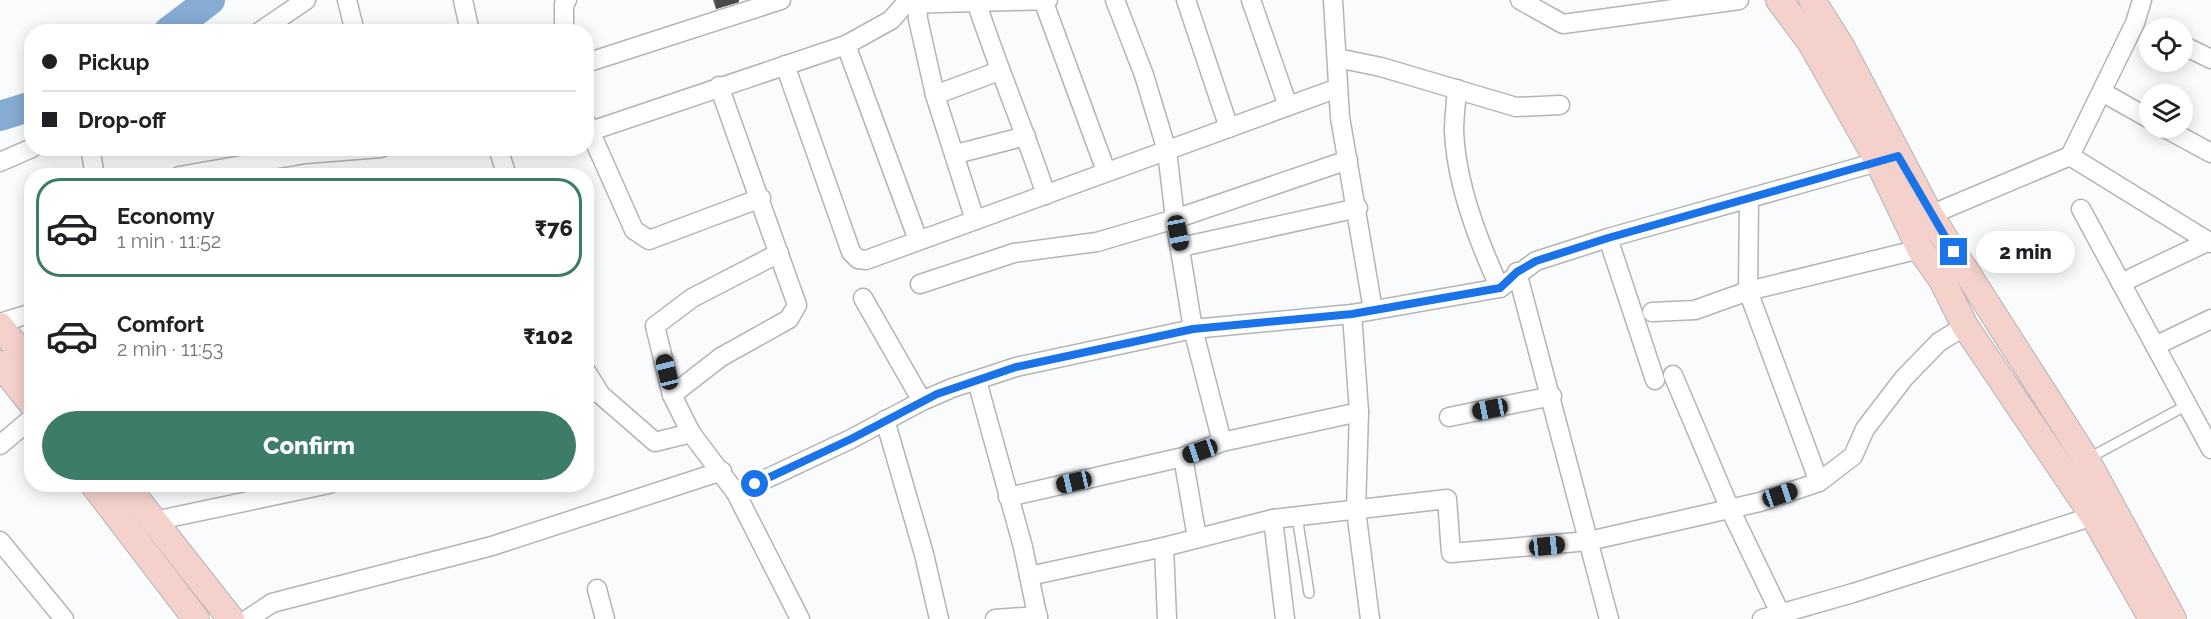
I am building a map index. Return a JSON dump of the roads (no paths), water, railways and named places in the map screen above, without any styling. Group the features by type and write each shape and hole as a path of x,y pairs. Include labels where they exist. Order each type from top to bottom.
{"street":[{"path":"271,24 306,0"},
{"path":"347,0 353,24"},
{"path":"463,0 468,24"},
{"path":"564,24 564,4 567,0"},
{"path":"594,60 780,0"},
{"path":"594,124 846,45 891,20 908,2 977,3 1045,0 1106,171"},
{"path":"1115,0 1144,75 1167,151 1175,219 1193,329 1222,442"},
{"path":"1186,0 1229,128"},
{"path":"1251,0 1288,106"},
{"path":"1333,0 1338,88 1373,310"},
{"path":"1520,0 1563,24 1739,0"},
{"path":"1779,0 1811,43 1888,159 1930,215 2086,459 2104,513 2152,619"},
{"path":"1812,0 1841,46 1888,159 1920,249 1942,280 1965,326 2104,513 2174,619"},
{"path":"2142,0 2142,18"},
{"path":"908,2 934,94 956,154 975,220"},
{"path":"977,3 999,71 1026,136 1046,195"},
{"path":"1930,215 2070,156 2102,92 2139,31"},
{"path":"846,45 918,240"},
{"path":"2193,50 2211,58"},
{"path":"1337,58 1381,67 1516,107 1560,105"},
{"path":"785,65 851,252 858,259 866,260 1338,88"},
{"path":"934,94 999,71"},
{"path":"672,395 720,357 789,320 797,306 761,198 719,86"},
{"path":"1457,89 1454,132 1464,188 1478,241 1500,288"},
{"path":"2102,92 2139,113"},
{"path":"956,154 1026,136"},
{"path":"594,138 634,230 649,240 761,198"},
{"path":"2183,138 2211,153"},
{"path":"0,162 24,152"},
{"path":"225,168 294,156"},
{"path":"2070,156 2210,242"},
{"path":"736,493 851,439 922,401 951,388 1016,367 1193,329 1352,314 1500,288 1517,272 1536,261 1608,238 1888,159"},
{"path":"920,284 1014,253 1097,242 1175,219 1348,160"},
{"path":"1749,199 1748,291 1819,482"},
{"path":"1181,247 1358,208"},
{"path":"2081,209 2211,449"},
{"path":"1608,238 1664,378 1782,616"},
{"path":"2121,283 2210,242"},
{"path":"1652,312 1695,310 1748,291 1920,249"},
{"path":"779,253 692,298 655,326 672,395 691,433 722,471 736,493 800,619"},
{"path":"1517,272 1552,396 1609,619"},
{"path":"863,298 922,401"},
{"path":"1352,314 1359,412 1356,510 1370,619"},
{"path":"24,316 0,324 24,356"},
{"path":"2155,346 2211,319"},
{"path":"1029,576 1164,547 1273,519 1448,499 1451,553 1589,542 1760,502 1819,482 1853,456 1865,429 1904,378 1939,342 1965,326"},
{"path":"0,364 24,394"},
{"path":"977,381 1038,618 995,619"},
{"path":"1449,417 1552,396"},
{"path":"594,397 655,442 691,433"},
{"path":"1008,497 1184,457 1222,442 1359,412"},
{"path":"885,420 924,554 939,619"},
{"path":"0,445 24,425"},
{"path":"1184,457 1197,538"},
{"path":"248,619 272,603 492,546 722,471"},
{"path":"99,492 196,619"},
{"path":"131,492 231,619"},
{"path":"154,521 291,492"},
{"path":"1762,619 1782,616 2104,513"},
{"path":"1273,519 1285,619"},
{"path":"0,541 64,619"},
{"path":"1164,547 1167,619"},
{"path":"597,589 605,619"}],"lane":[{"path":"2086,459 2187,405"},
{"path":"1297,516 1309,593"}],"waterway":[{"path":"178,24 210,0"},
{"path":"0,116 24,108"}]}
